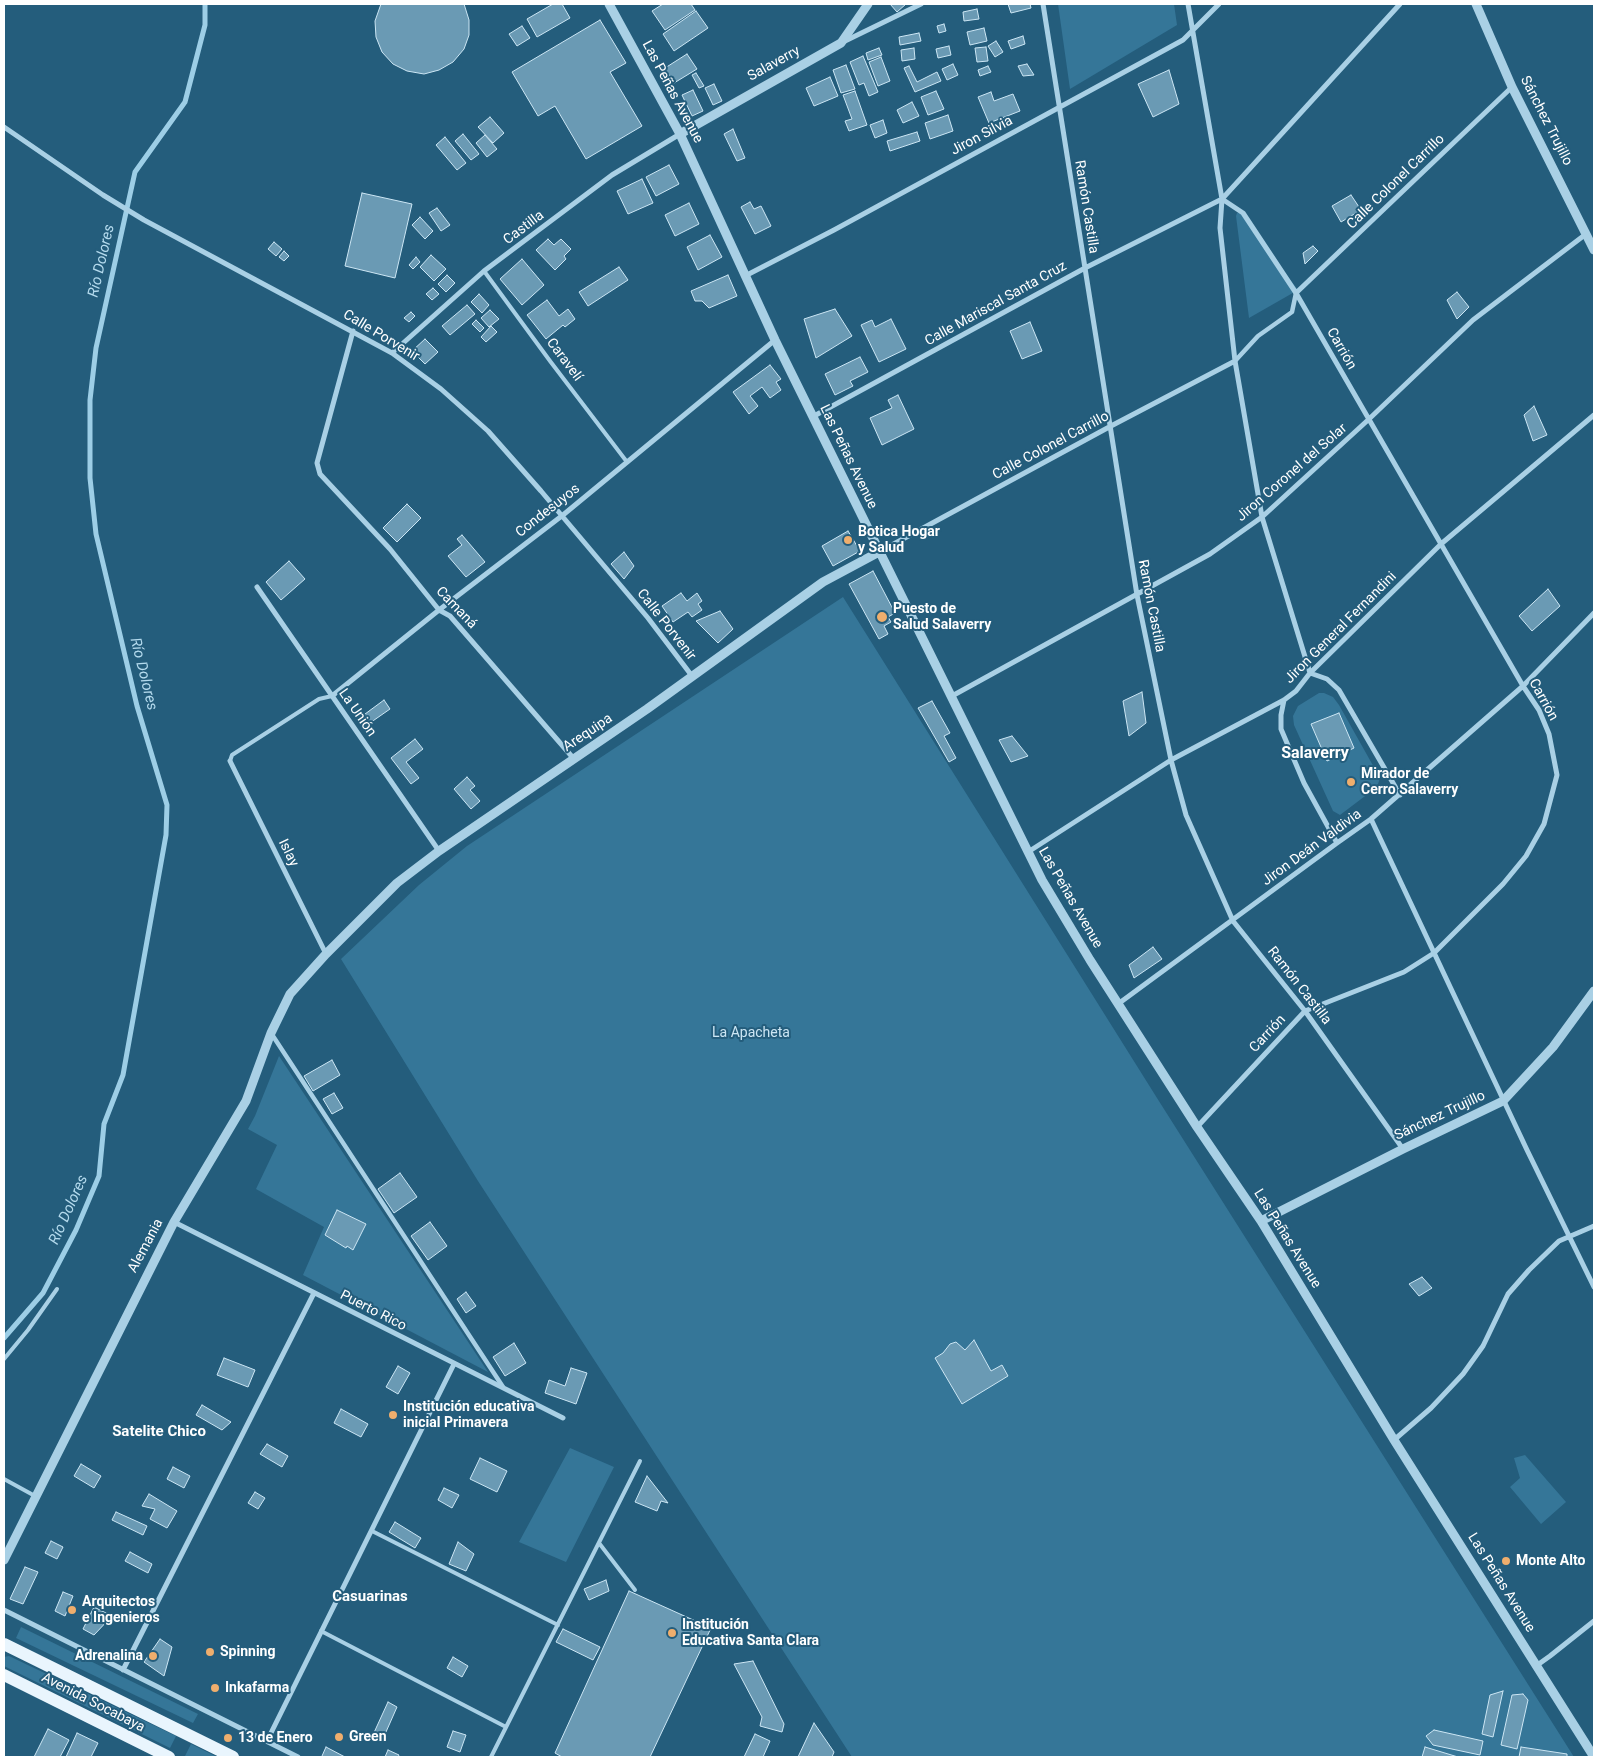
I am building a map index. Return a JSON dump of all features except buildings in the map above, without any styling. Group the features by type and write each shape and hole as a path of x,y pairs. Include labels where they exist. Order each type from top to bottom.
{"main road":[{"name":"Avenida Socabaya","path":"4,1644 233,1757"},
{"name":"Avenida Socabaya","path":"4,1675 169,1757"}],"street":[{"name":"Las Peñas Avenue","path":"609,4 680,134 775,340 1042,880 1118,1004 1197,1127 1261,1221 1394,1440 1594,1757"},
{"name":"Salaverry","path":"680,134 841,43 868,4"},
{"path":"841,43 921,4"},
{"name":"Ramón Castilla","path":"1042,4 1137,595 1171,760 1186,815 1233,921 1305,1011 1403,1148"},
{"path":"1188,4 1222,199 1220,228 1235,361 1262,518 1310,673 1326,679 1340,690 1400,795"},
{"name":"Jiron Silvia","path":"745,276 834,230 1183,40 1220,4"},
{"name":"Calle Mariscal Santa Cruz","path":"814,416 1084,268 1222,199 1400,4"},
{"name":"Sánchez Trujillo","path":"1476,4 1512,87 1594,250"},
{"name":"Calle Colonel Carrillo","path":"1296,293 1512,87"},
{"name":"Calle Porvenir","path":"4,127 103,195 144,220 392,352 441,389 488,431 563,515 648,618 692,676"},
{"name":"Castilla","path":"392,352 484,271 612,175 680,134"},
{"name":"Carrión","path":"1197,1127 1305,1011 1404,972 1434,953 1503,884 1526,856 1544,824 1557,775 1549,734 1539,710 1440,544 1296,293 1243,213 1222,199"},
{"name":"Jiron Coronel del Solar","path":"952,696 1210,554 1262,518 1473,320 1587,233"},
{"path":"1235,361 1258,336 1292,312 1296,293"},
{"name":"Camaná","path":"352,331 317,463 320,474 390,550 439,610 450,616 574,759"},
{"name":"Condesuyos","path":"332,696 439,610 563,515 775,340"},
{"name":"Calle Colonel Carrillo","path":"879,552 1235,361"},
{"name":"Jiron General Fernandini","path":"1028,852 1171,760 1284,700 1296,691 1310,673 1440,544 1594,415"},
{"name":"Arequipa","path":"326,954 397,883 439,851 574,759 823,582 879,552"},
{"name":"La Unión","path":"257,587 439,851"},
{"name":"Jiron Deán Valdivia","path":"1118,1004 1233,921 1336,843 1371,820 1523,686 1594,613"},
{"path":"1284,700 1281,714 1281,729 1304,783 1336,843"},
{"name":"Islay","path":"230,761 326,954"},
{"path":"1371,820 1503,1102 1594,1287"},
{"name":"Alemania","path":"4,1560 174,1222 246,1101 271,1032 290,994 326,954"},
{"name":"Sánchez Trujillo","path":"1261,1221 1403,1148 1503,1102 1553,1047 1594,991"},
{"path":"271,1032 503,1387"},
{"name":"Puerto Rico","path":"174,1222 563,1418"},
{"path":"1394,1440 1431,1408 1463,1374 1483,1346 1508,1294 1529,1270 1559,1241 1594,1226"},
{"path":"123,1670 314,1293"},
{"path":"266,1741 454,1364"},
{"path":"4,1610 298,1757"},
{"path":"1536,1666 1594,1621"}],"lane":[{"name":"Caravelí","path":"484,271 550,362 627,462"},
{"path":"230,761 232,755 319,698 332,696"},
{"path":"4,1359 28,1330 57,1289"},
{"path":"491,1757 640,1462"},
{"path":"4,1480 35,1496"},
{"path":"372,1531 558,1626"},
{"path":"599,1543 635,1590"},
{"path":"1588,1625 1594,1628"},
{"path":"322,1631 506,1727"}],"green space":[{"path":"1058,4 1174,4 1177,25 1070,89"},
{"path":"1237,213 1240,213 1298,290 1249,318 1236,216"},
{"name":"La Apacheta","path":"843,597 1574,1757 852,1757 478,1181 341,959 419,885 467,846"},
{"path":"1319,693 1333,697 1339,705 1380,778 1377,787 1340,815 1333,811 1294,725 1293,716 1298,706"},
{"path":"279,1056 488,1372 303,1275 324,1227 256,1189 277,1145 248,1129"},
{"path":"570,1448 614,1467 566,1562 519,1542"},
{"path":"1525,1455 1566,1502 1541,1524 1510,1487 1520,1478 1514,1458"},
{"path":"21,1627 198,1714 193,1723 16,1638"},
{"path":"9,1656 176,1736 170,1748 4,1666 4,1657"},
{"path":"191,1744 217,1757 185,1756"}],"waterway":[{"name":"Río Dolores","path":"4,1338 43,1293 76,1230 99,1176 104,1124 123,1075 166,835 167,805 137,706 96,534 90,478 90,400 96,348 135,172 185,102 205,25 205,4"}],"place":[{"name":"Botica Hogar y Salud","path":"848,540"},
{"name":"Puesto de Salud Salaverry","path":"882,617"},
{"name":"Mirador de Cerro Salaverry","path":"1351,782"},
{"name":"Institución educativa inicial Primavera","path":"393,1415"},
{"name":"Monte Alto","path":"1506,1561"},
{"name":"Arquitectos e Ingenieros","path":"72,1610"},
{"name":"Institución Educativa Santa Clara","path":"672,1633"},
{"name":"Spinning","path":"210,1652"},
{"name":"Adrenalina","path":"153,1656"},
{"name":"Inkafarma","path":"215,1688"},
{"name":"Green","path":"339,1737"},
{"name":"13 de Enero","path":"228,1738"}],"district":[{"name":"Salaverry","path":"1315,754"},
{"name":"Satelite Chico","path":"159,1432"},
{"name":"Casuarinas","path":"370,1597"}]}
